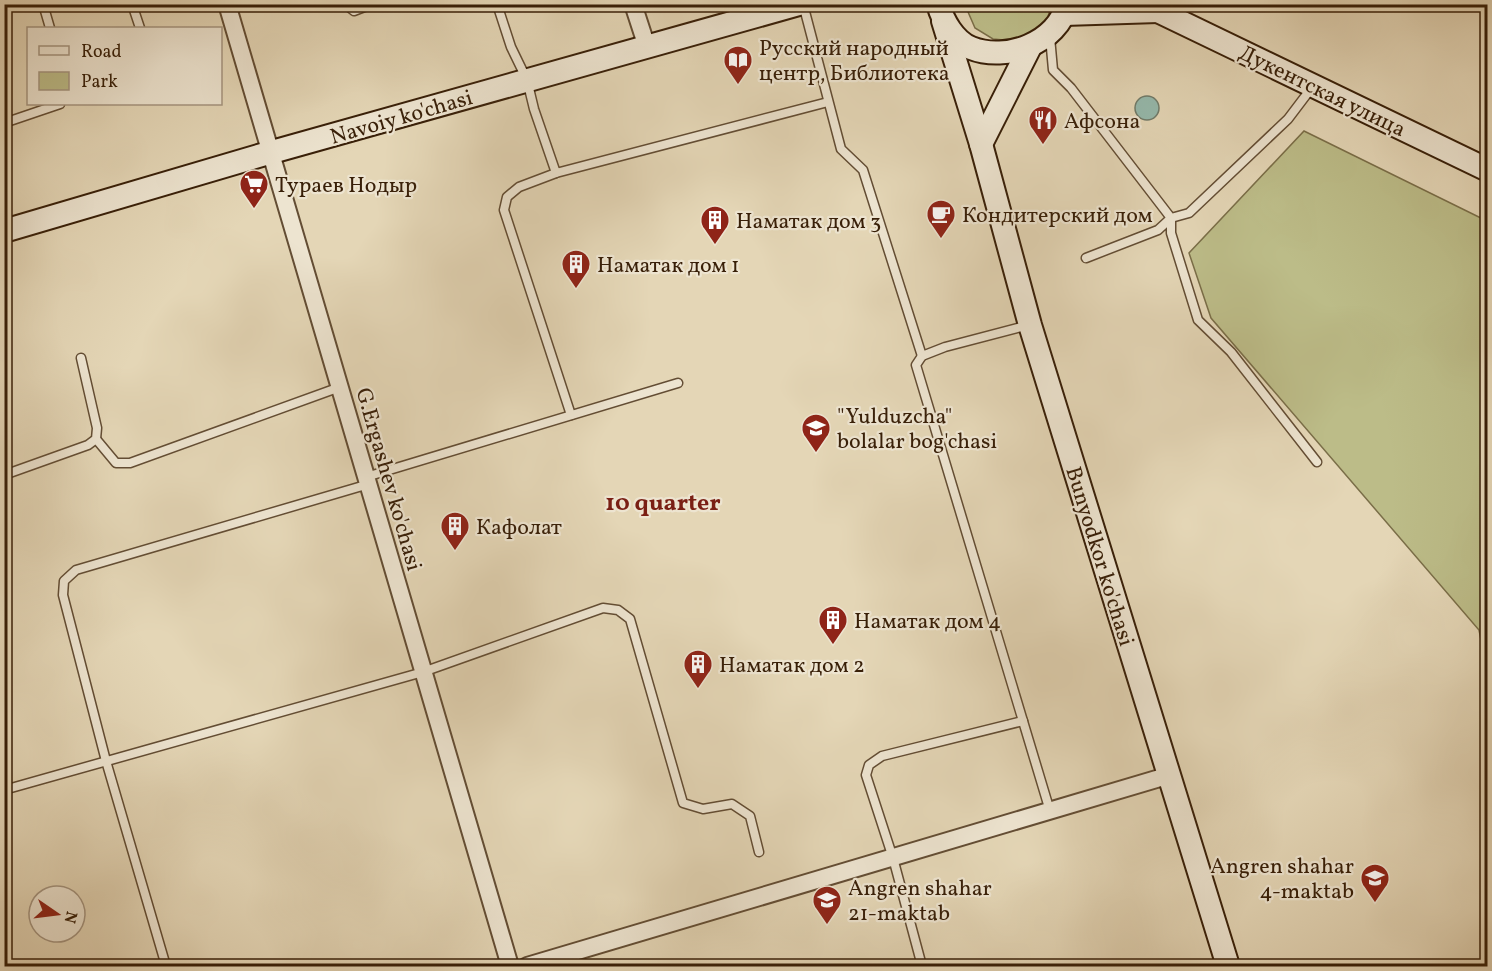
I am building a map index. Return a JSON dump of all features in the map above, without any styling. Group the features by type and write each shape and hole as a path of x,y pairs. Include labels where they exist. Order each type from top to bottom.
{"main road":[{"name":"Navoiy ko'chasi","path":"5,229 801,4"},
{"path":"981,144 1030,47 1049,32 1066,9 1153,8"},
{"name":"Дукентская улица","path":"1153,8 1488,170"},
{"path":"941,13 955,36 970,48 995,53 1030,47"},
{"name":"Bunyodkor ko'chasi","path":"941,13 981,144 1030,325 1228,966"}],"street":[{"name":"G.Ergashev ko'chasi","path":"227,4 510,966"},
{"path":"633,4 647,47"},
{"path":"527,966 1170,775"}],"lane":[{"path":"43,4 50,27"},
{"path":"132,4 140,27"},
{"path":"345,4 354,11 372,4"},
{"path":"497,4 511,46 527,80 534,109 556,173"},
{"path":"801,4 840,149 863,170 922,356"},
{"path":"1049,32 1053,70 1071,88 1171,218 1172,232 1198,320 1231,352 1317,462"},
{"path":"1086,258 1158,230 1171,218 1189,213 1288,118 1313,86"},
{"path":"571,415 504,210 507,196 519,187 556,173 828,102"},
{"path":"4,123 57,105"},
{"path":"1030,325 945,347 922,356 918,360 917,370 1050,811"},
{"path":"81,358 96,428 96,439 116,463 130,463 340,387"},
{"path":"166,966 106,761 63,594 64,581 76,570 678,383"},
{"path":"4,475 88,445 96,439"},
{"path":"4,790 423,672 603,608 618,610 630,619 683,803 703,809 732,804 750,816 759,852"},
{"path":"922,966 866,776 869,765 882,756 1023,721"}],"green space":[{"path":"965,5 1051,5 1047,21 1030,36 1014,41 993,39 975,28"},
{"path":"1304,131 1487,221 1487,669 1479,630 1211,318 1189,253"}],"water":[{"path":"1147,96 1152,97 1158,103 1158,113 1152,119 1147,120 1142,119 1136,113 1135,108 1136,103 1142,97"}],"place":[{"name":"Русский народный центр, Библиотека","path":"738,86"},
{"name":"Афсона","path":"1043,146"},
{"name":"Тураев Нодыр","path":"254,210"},
{"name":"Кондитерский дом","path":"941,240"},
{"name":"Наматак дом 3","path":"715,246"},
{"name":"Наматак дом 1","path":"576,290"},
{"name":"\"Yulduzcha\" bolalar bog'chasi","path":"816,454"},
{"name":"Кафолат","path":"455,552"},
{"name":"Наматак дом 4","path":"833,646"},
{"name":"Наматак дом 2","path":"698,690"},
{"name":"Angren shahar 4-maktab","path":"1375,904"},
{"name":"Angren shahar 21-maktab","path":"827,926"}],"district":[{"name":"10 quarter","path":"663,502"}]}
